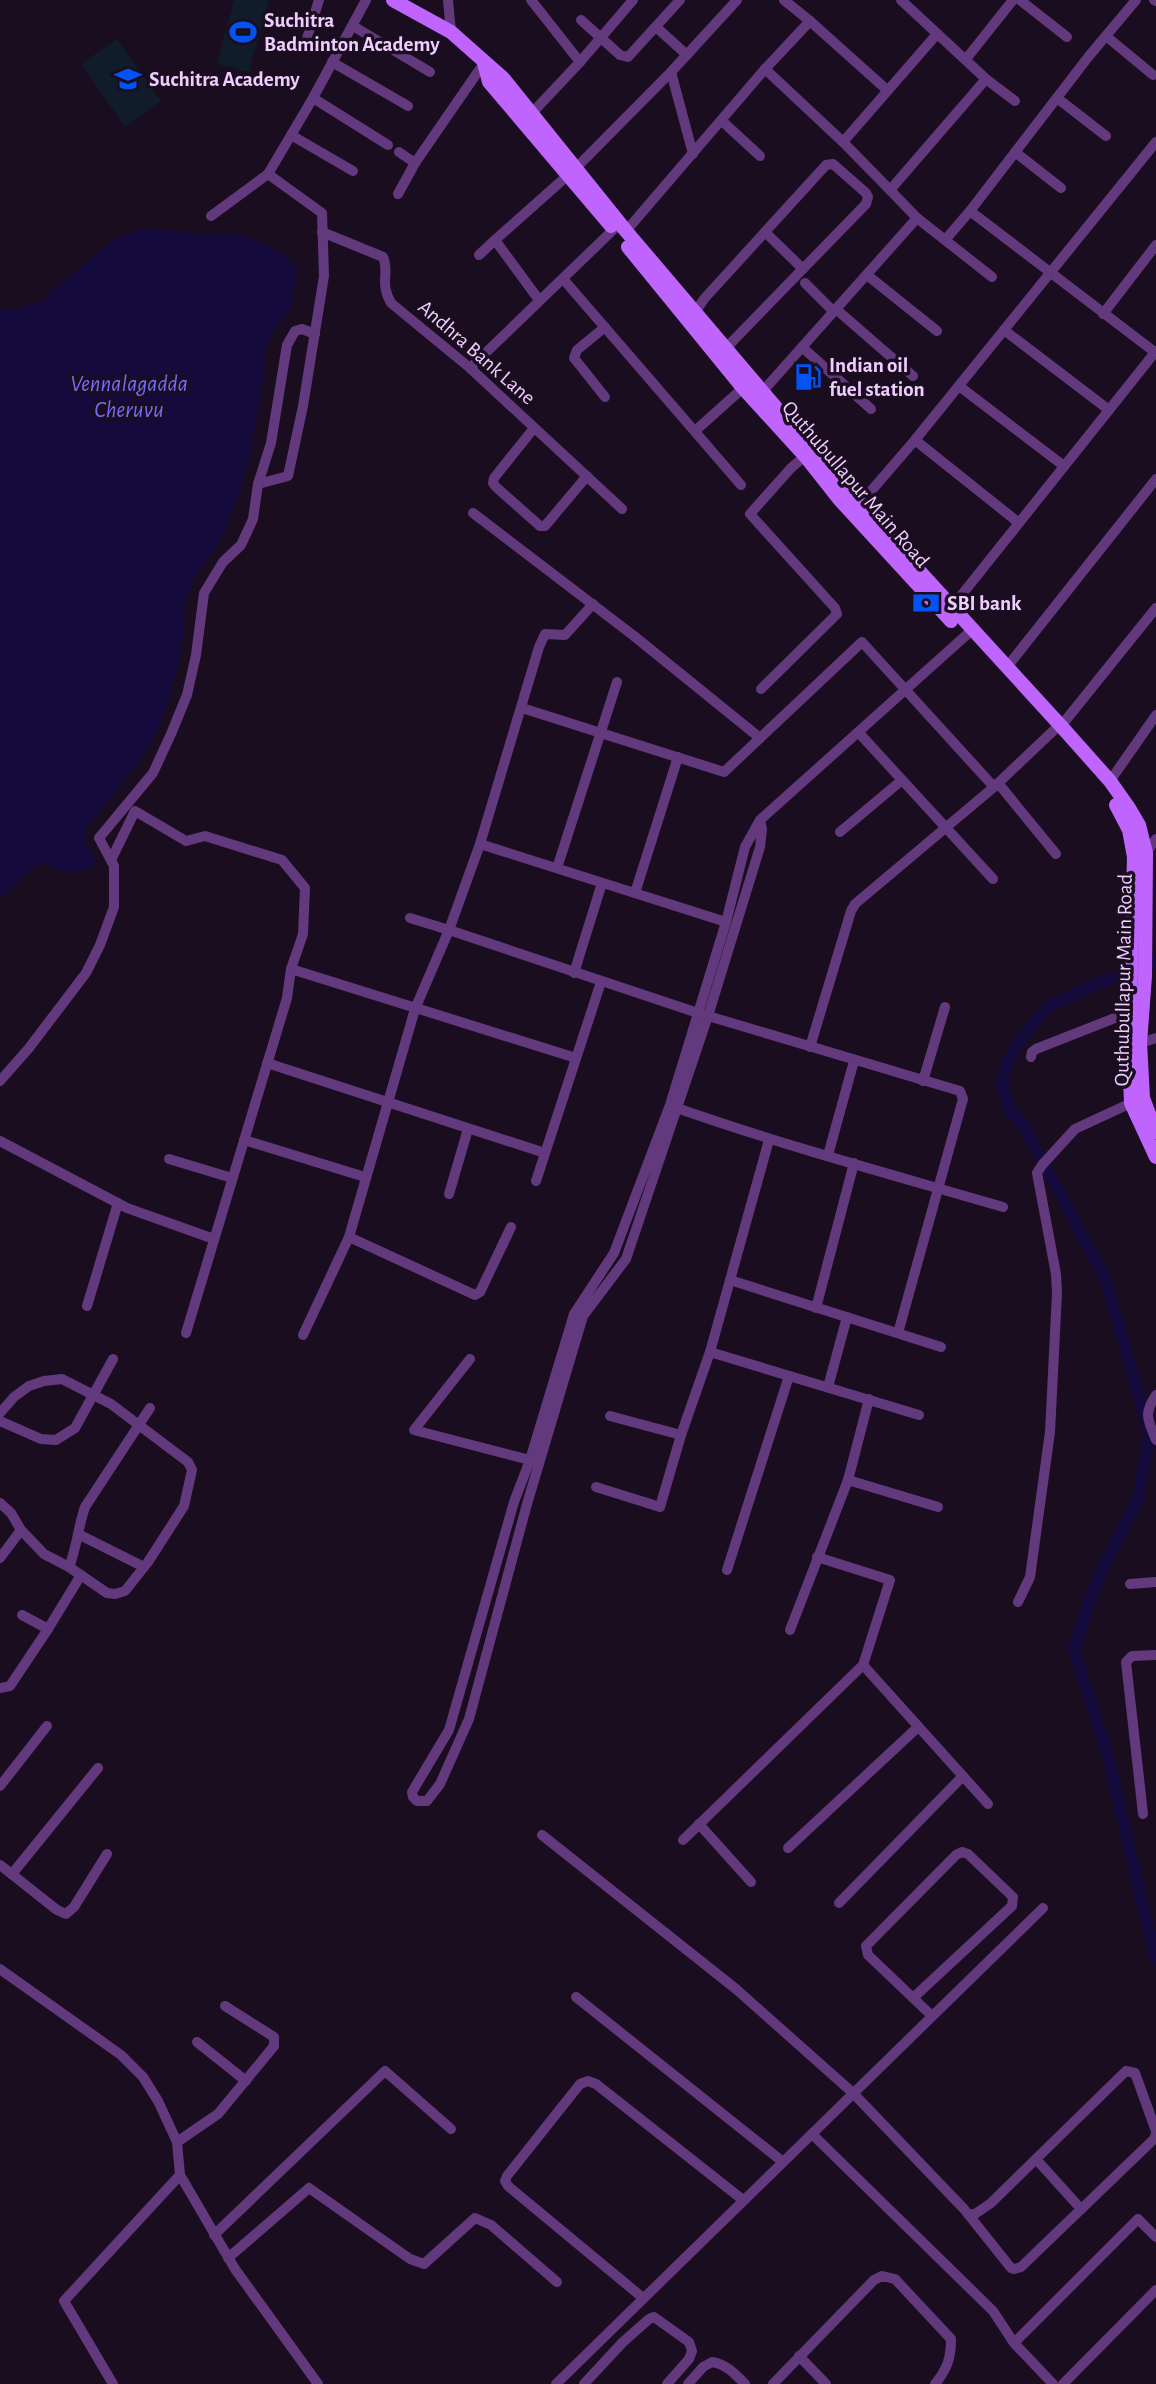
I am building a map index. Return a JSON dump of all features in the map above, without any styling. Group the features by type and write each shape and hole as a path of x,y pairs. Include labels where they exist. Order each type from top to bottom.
{"main road":[{"name":"Quthubullapur Main Road","path":"393,0 451,32 503,78 532,113 572,172"},
{"name":"Quthubullapur Main Road","path":"484,63 489,82 572,172 743,388 805,456 839,499 1110,781 1139,825 1146,853 1150,904 1138,932"},
{"name":"Quthubullapur Main Road","path":"620,230 696,311 725,349 859,505 951,607 969,633 1007,667 1115,802 1129,830 1134,857 1138,932 1131,1103 1156,1157"},
{"name":"Quthubullapur Main Road","path":"1134,1006 1140,1043 1143,1098 1154,1123"}],"street":[{"path":"304,48 318,0"},
{"path":"211,216 268,174 313,99 366,0"},
{"path":"448,0 451,32"},
{"path":"531,0 580,62"},
{"path":"532,113 633,0"},
{"path":"581,20 620,55 628,57 680,0"},
{"path":"479,256 572,172 671,72 737,0"},
{"path":"784,0 887,90"},
{"path":"901,0 986,79 1015,101"},
{"path":"966,59 1013,0"},
{"path":"1020,0 1066,37"},
{"path":"945,240 1136,0"},
{"path":"470,368 539,300 620,230 693,154 810,21"},
{"path":"353,26 429,72"},
{"path":"656,27 687,55"},
{"path":"843,142 937,34"},
{"path":"1106,36 1153,75"},
{"path":"332,62 408,106"},
{"path":"398,194 415,163 484,63"},
{"path":"765,69 843,142 918,218 992,277"},
{"path":"671,72 693,154"},
{"path":"890,190 986,79"},
{"path":"1057,98 1106,136"},
{"path":"313,99 388,145"},
{"path":"722,121 760,156"},
{"path":"291,135 353,171"},
{"path":"859,505 915,440 1156,142"},
{"path":"399,152 415,163"},
{"path":"1015,152 1061,188"},
{"path":"696,311 830,163 866,193 866,204 725,349"},
{"path":"258,484 288,476 303,406 324,276 322,213 268,174"},
{"path":"951,607 1156,352 970,211"},
{"path":"763,391 918,218"},
{"name":"Andhra Bank Lane","path":"322,232 383,257 386,263 385,292 391,303 470,368 622,509"},
{"path":"765,232 803,269"},
{"path":"495,240 539,300"},
{"path":"1103,314 1156,245"},
{"path":"867,275 937,331"},
{"path":"564,280 741,485"},
{"path":"805,283 913,376"},
{"path":"605,327 577,350 574,358 605,397"},
{"path":"0,1082 29,1048 91,964 114,907 114,866 99,838 153,773 171,734 187,695 196,655 204,593 223,562 241,545 253,519 258,484 271,443 286,345 295,331 302,329 315,334"},
{"path":"1004,330 1109,410"},
{"path":"802,347 871,409"},
{"path":"959,386 1064,466"},
{"path":"695,431 743,388"},
{"path":"534,428 494,478 493,483 540,526 545,526 587,476"},
{"path":"915,440 1019,523"},
{"path":"761,689 837,614 835,608 750,514 805,456"},
{"path":"1007,667 1156,479"},
{"path":"473,513 593,604 761,738"},
{"path":"303,1335 349,1237 415,1009 449,930 481,844 539,647 545,634 565,635 593,604"},
{"path":"810,1046 855,904 996,785 1057,728 1156,608"},
{"path":"703,1014 745,847 760,820 969,633"},
{"path":"522,708 724,772 862,642 996,785 1056,854"},
{"path":"556,868 618,682"},
{"path":"1110,781 1156,715"},
{"path":"859,733 993,879"},
{"path":"635,893 678,757"},
{"path":"840,832 902,780"},
{"path":"111,860 135,811 186,841 205,836 282,860 304,888 303,934 186,1334"},
{"path":"674,1107 612,1255 575,1314 530,1460 514,1502 449,1730 412,1792 417,1801 427,1801 439,1784 469,1719 527,1504 583,1316 626,1259 674,1107 703,1014 760,847 760,820"},
{"path":"1146,853 1156,839"},
{"path":"481,844 726,922"},
{"path":"574,973 602,883"},
{"path":"410,918 601,982 960,1091 963,1099 898,1333"},
{"path":"291,969 576,1058"},
{"path":"536,1181 601,982"},
{"path":"1031,1057 1035,1049 1134,1006"},
{"path":"923,1081 945,1007"},
{"path":"1140,1043 1156,1038"},
{"path":"828,1155 854,1061"},
{"path":"267,1063 545,1153"},
{"path":"1018,1602 1030,1577 1050,1432 1057,1293 1056,1274 1037,1174 1074,1129 1131,1103"},
{"path":"674,1107 769,1140 1003,1207"},
{"path":"449,1194 468,1129"},
{"path":"244,1140 365,1177"},
{"path":"596,1487 660,1507 681,1435 710,1352 769,1140"},
{"path":"0,1141 118,1203 214,1239"},
{"path":"169,1160 232,1178"},
{"path":"816,1308 854,1163"},
{"path":"87,1306 118,1203"},
{"path":"349,1237 475,1295 480,1293 511,1227"},
{"path":"612,1255 622,1264"},
{"path":"730,1280 941,1347"},
{"path":"828,1387 847,1317"},
{"path":"710,1352 919,1415"},
{"path":"0,1421 41,1439 56,1440 75,1428 113,1359"},
{"path":"470,1359 414,1430 530,1460"},
{"path":"727,1570 789,1376"},
{"path":"0,1413 13,1398 29,1386 44,1381 62,1380 111,1404 188,1462 192,1470 184,1506 144,1567 125,1591 115,1594 107,1593 69,1567 44,1554 0,1503"},
{"path":"1156,1395 1148,1407 1147,1415 1156,1440"},
{"path":"790,1630 848,1480 869,1399"},
{"path":"69,1567 80,1535 80,1522 85,1507 150,1408"},
{"path":"610,1416 681,1435"},
{"path":"848,1480 938,1507"},
{"path":"0,1558 22,1530"},
{"path":"80,1535 144,1567"},
{"path":"683,1840 863,1665 890,1580 817,1556"},
{"path":"0,1688 10,1686 81,1575"},
{"path":"1130,1584 1156,1582"},
{"path":"22,1615 48,1629"},
{"path":"1143,1814 1126,1662 1132,1656 1156,1655"},
{"path":"863,1665 988,1804"},
{"path":"0,1786 47,1726"},
{"path":"788,1848 918,1727"},
{"path":"12,1874 98,1768"},
{"path":"839,1903 963,1776"},
{"path":"699,1824 751,1882"},
{"path":"542,1835 736,1989 853,2094 968,2214 1014,2269 1021,2267 1154,2139 1156,2133 1135,2073 1126,2071 990,2203 975,2214 968,2214"},
{"path":"0,1865 57,1910 66,1914 74,1907 107,1854"},
{"path":"913,1998 1012,1906 1013,1897 968,1854 956,1855 866,1946 867,1955 932,2016"},
{"path":"556,2384 1043,1908"},
{"path":"0,1969 121,2055 143,2077 158,2101 177,2142 180,2175 214,2235 228,2259 318,2384"},
{"path":"576,1997 783,2162"},
{"path":"177,2142 218,2114 274,2046 274,2037 225,2006"},
{"path":"197,2042 246,2081"},
{"path":"214,2235 385,2071 451,2129"},
{"path":"643,2298 505,2181 580,2084 587,2081 596,2084 743,2200"},
{"path":"811,2134 993,2311 1014,2343 1053,2384"},
{"path":"1036,2159 1081,2209"},
{"path":"113,2384 64,2301 180,2175"},
{"path":"228,2259 309,2188 410,2259 424,2264 475,2218 491,2225 557,2282"},
{"path":"1014,2343 1138,2219 1156,2237"},
{"path":"773,2384 874,2280 887,2276 895,2279 951,2339 947,2368 935,2384"},
{"path":"1063,2384 1156,2290"},
{"path":"584,2384 624,2342 649,2319 654,2318 689,2342 692,2351 689,2359 667,2384"},
{"path":"611,2329 624,2342"},
{"path":"799,2356 826,2384"},
{"path":"688,2384 703,2367 712,2362 721,2363 745,2384"}],"shaded area":[{"name":"Suchitra Badminton Academy","path":"234,0 269,0 249,72 217,64"},
{"path":"117,39 161,101 125,127 81,64"}],"water":[{"name":"Vennalagadda Cheruvu","path":"140,230 207,235 230,233 254,239 286,256 297,270 291,309 275,328 265,348 264,374 250,454 240,492 226,528 213,552 196,574 185,602 183,638 176,674 159,728 144,756 85,829 86,844 92,851 95,862 77,873 45,863 27,874 0,899 0,310 13,310 39,303 114,239"}],"waterway":[{"path":"1156,962 1092,986 1048,1007 1021,1039 1008,1061 1002,1084 1009,1109 1023,1124 1105,1278 1150,1434 1137,1502 1105,1563 1074,1650 1106,1749 1156,1960"}],"place":[{"name":"Suchitra Badminton Academy","path":"243,32"},
{"name":"Suchitra Academy","path":"128,79"},
{"name":"Indian oil fuel station","path":"808,377"},
{"name":"SBI bank","path":"926,603"}]}
